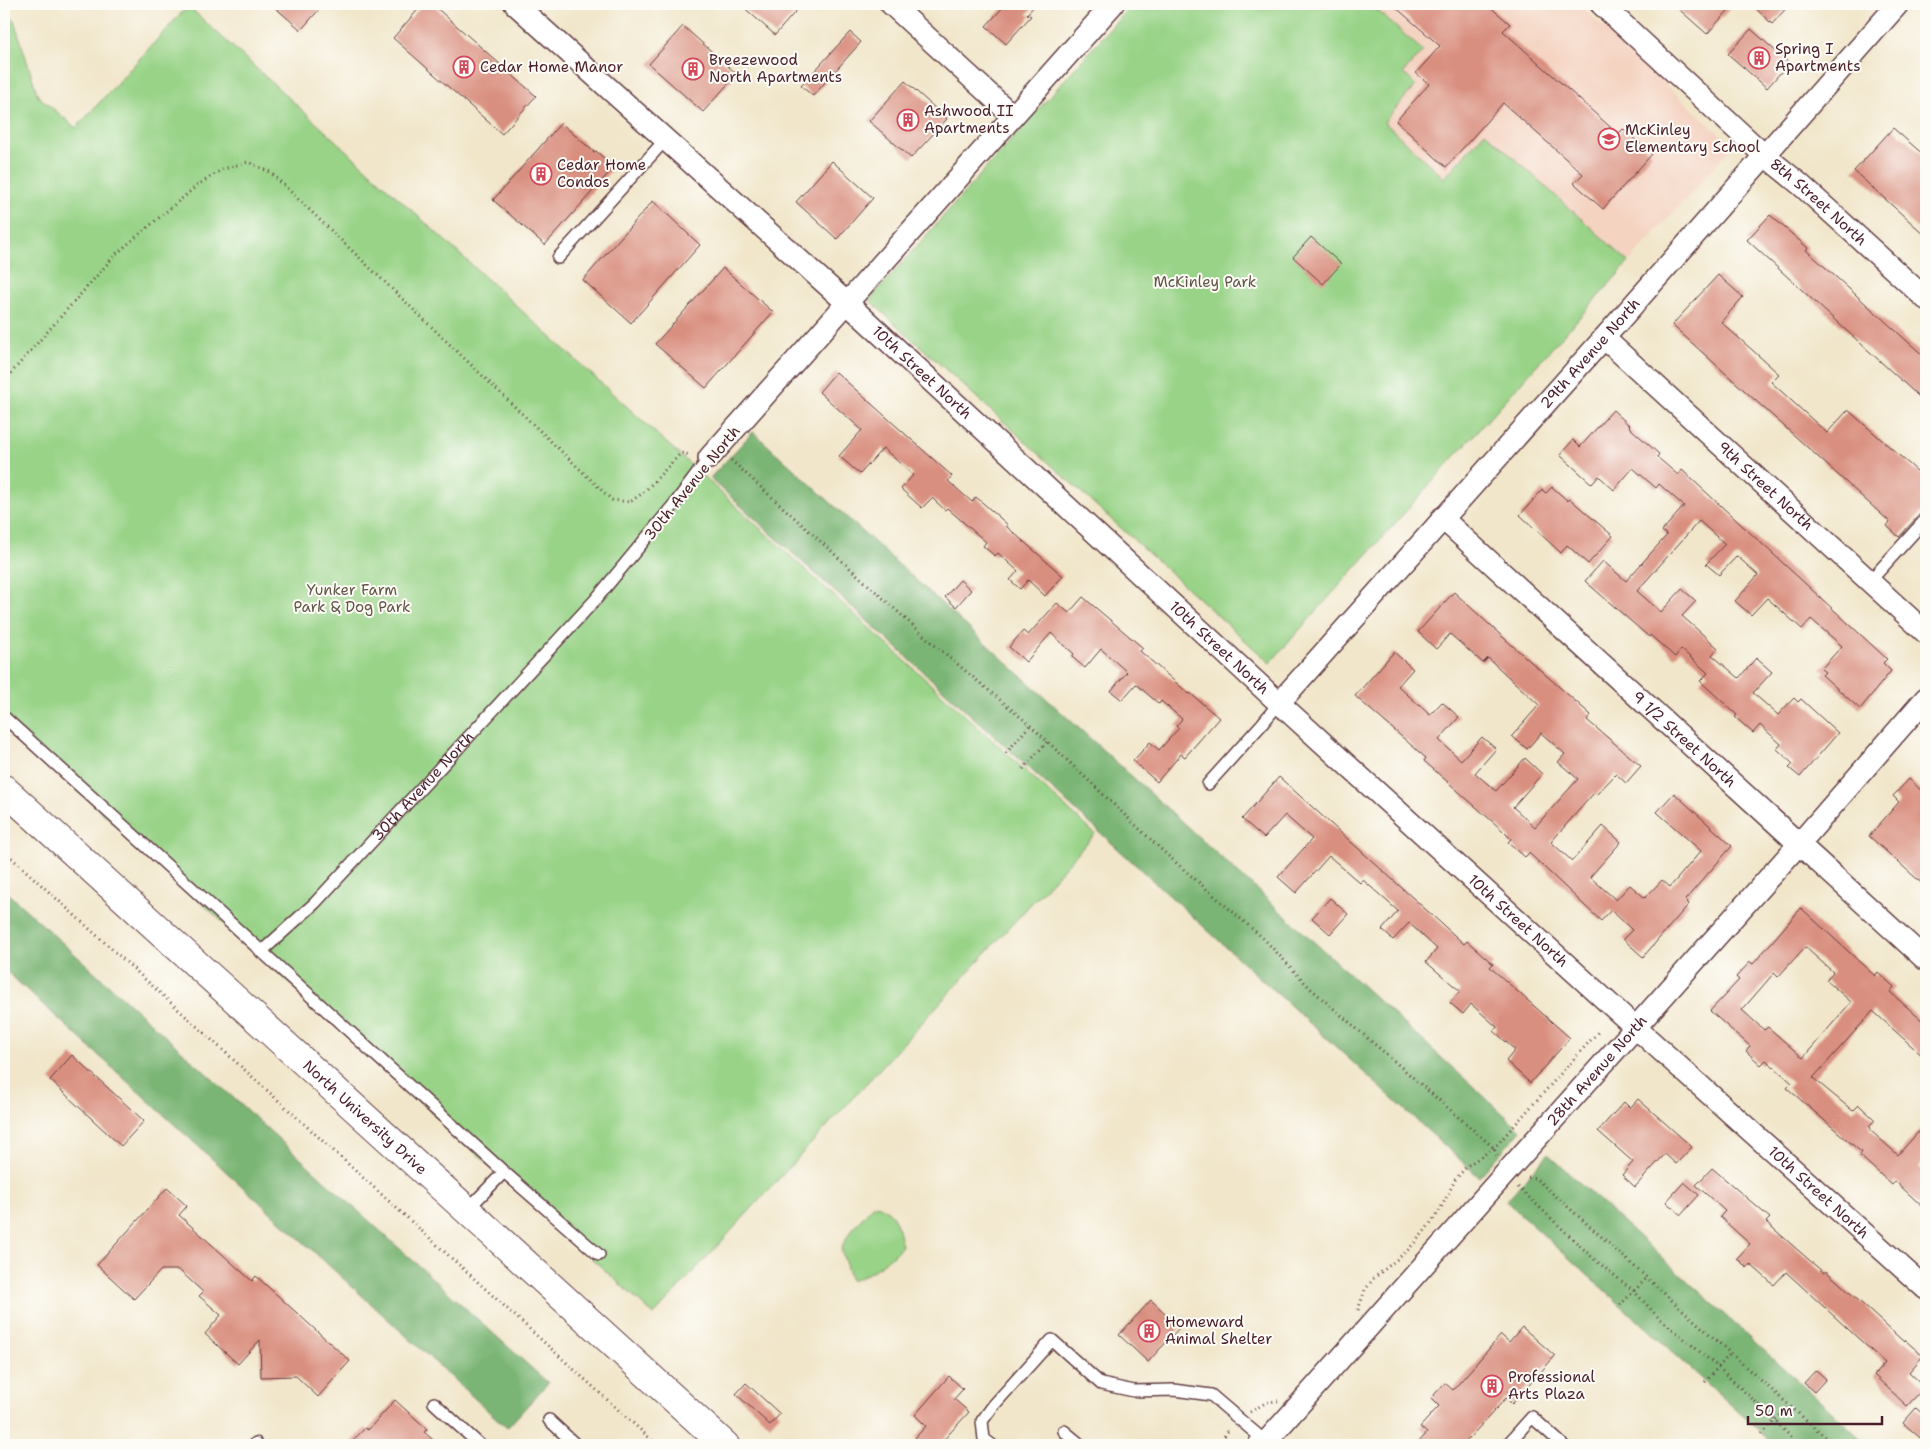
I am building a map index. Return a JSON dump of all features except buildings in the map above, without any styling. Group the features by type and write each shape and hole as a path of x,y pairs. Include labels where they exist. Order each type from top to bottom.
{"main road":[{"name":"North University Drive","path":"4,789 725,1445"}],"street":[{"name":"10th Street North","path":"515,4 847,303 1279,703 1926,1289"},
{"path":"890,4 1013,116"},
{"name":"30th Avenue North","path":"709,458 1113,4"},
{"name":"8th Street North","path":"1601,4 1764,155 1802,185 1926,299"},
{"name":"29th Avenue North","path":"1279,703 1898,4"},
{"name":"9th Street North","path":"1604,338 1926,633"},
{"name":"9 1/2 Street North","path":"1442,518 1926,960"},
{"name":"28th Avenue North","path":"1265,1444 1799,844 1926,698"}],"lane":[{"path":"558,258 666,139"},
{"name":"30th Avenue North","path":"261,952 315,903 596,599 676,502 709,458"},
{"path":"1870,581 1926,519"},
{"path":"1208,784 1279,703"},
{"path":"4,717 504,1172 599,1255"},
{"path":"467,1210 504,1172"},
{"path":"992,1445 984,1438 982,1421 1052,1340 1100,1384 1134,1391 1174,1390 1211,1395 1265,1444"},
{"path":"434,1403 480,1445"},
{"path":"1507,1445 1532,1418 1563,1445"},
{"path":"549,1420 571,1444"},
{"path":"1064,1431 1081,1445"},
{"path":"254,1445 256,1443 258,1445"}],"path":[{"path":"4,381 116,254 199,184 223,169 248,162 270,172 612,500 630,502 644,492 681,453 729,459 930,641 1030,725 1166,854 1264,939 1310,988 1494,1148 1504,1174 1595,1260 1634,1291 1657,1316 1718,1367 1775,1420 1798,1445"},
{"path":"1006,753 1030,725"},
{"path":"1023,769 1047,742"},
{"path":"4,851 657,1445"},
{"path":"1357,1317 1359,1304 1365,1290 1374,1278 1402,1256 1424,1232 1440,1210 1455,1180 1468,1166 1494,1148 1599,1031"},
{"path":"1504,1174 1535,1178 1835,1445"},
{"path":"1620,1305 1648,1277"},
{"path":"1704,1382 1731,1353"},
{"path":"1220,1445 1226,1433 1254,1408 1267,1402 1282,1400"},
{"path":"1762,1434 1789,1406"}],"shaded area":[{"name":"McKinley Elementary School","path":"1370,4 1578,4 1733,146 1629,262 1485,132 1444,178 1383,122 1416,85 1403,73 1423,50"}],"green space":[{"name":"McKinley Park","path":"1132,4 1370,4 1423,51 1403,73 1416,85 1384,122 1444,178 1485,132 1629,262 1270,663 869,300"},
{"name":"Yunker Farm Park & Dog Park","path":"188,6 1095,834 654,1315 4,723 4,11 14,20 38,96 76,128"},
{"path":"753,432 1521,1130 1479,1177 710,478"},
{"path":"4,890 548,1383 507,1428 4,969"},
{"path":"1548,1154 1868,1445 1775,1445 1506,1201"},
{"path":"875,1204 888,1212 895,1220 902,1246 878,1267 851,1281 841,1249 851,1230"}],"place":[{"name":"Spring I Apartments","path":"1759,58"},
{"name":"Cedar Home Manor","path":"464,67"},
{"name":"Breezewood North Apartments","path":"693,69"},
{"name":"Ashwood II Apartments","path":"908,120"},
{"name":"McKinley Elementary School","path":"1609,139"},
{"name":"Cedar Home Condos","path":"541,174"},
{"name":"Homeward Animal Shelter","path":"1149,1331"},
{"name":"Professional Arts Plaza","path":"1492,1386"}]}
